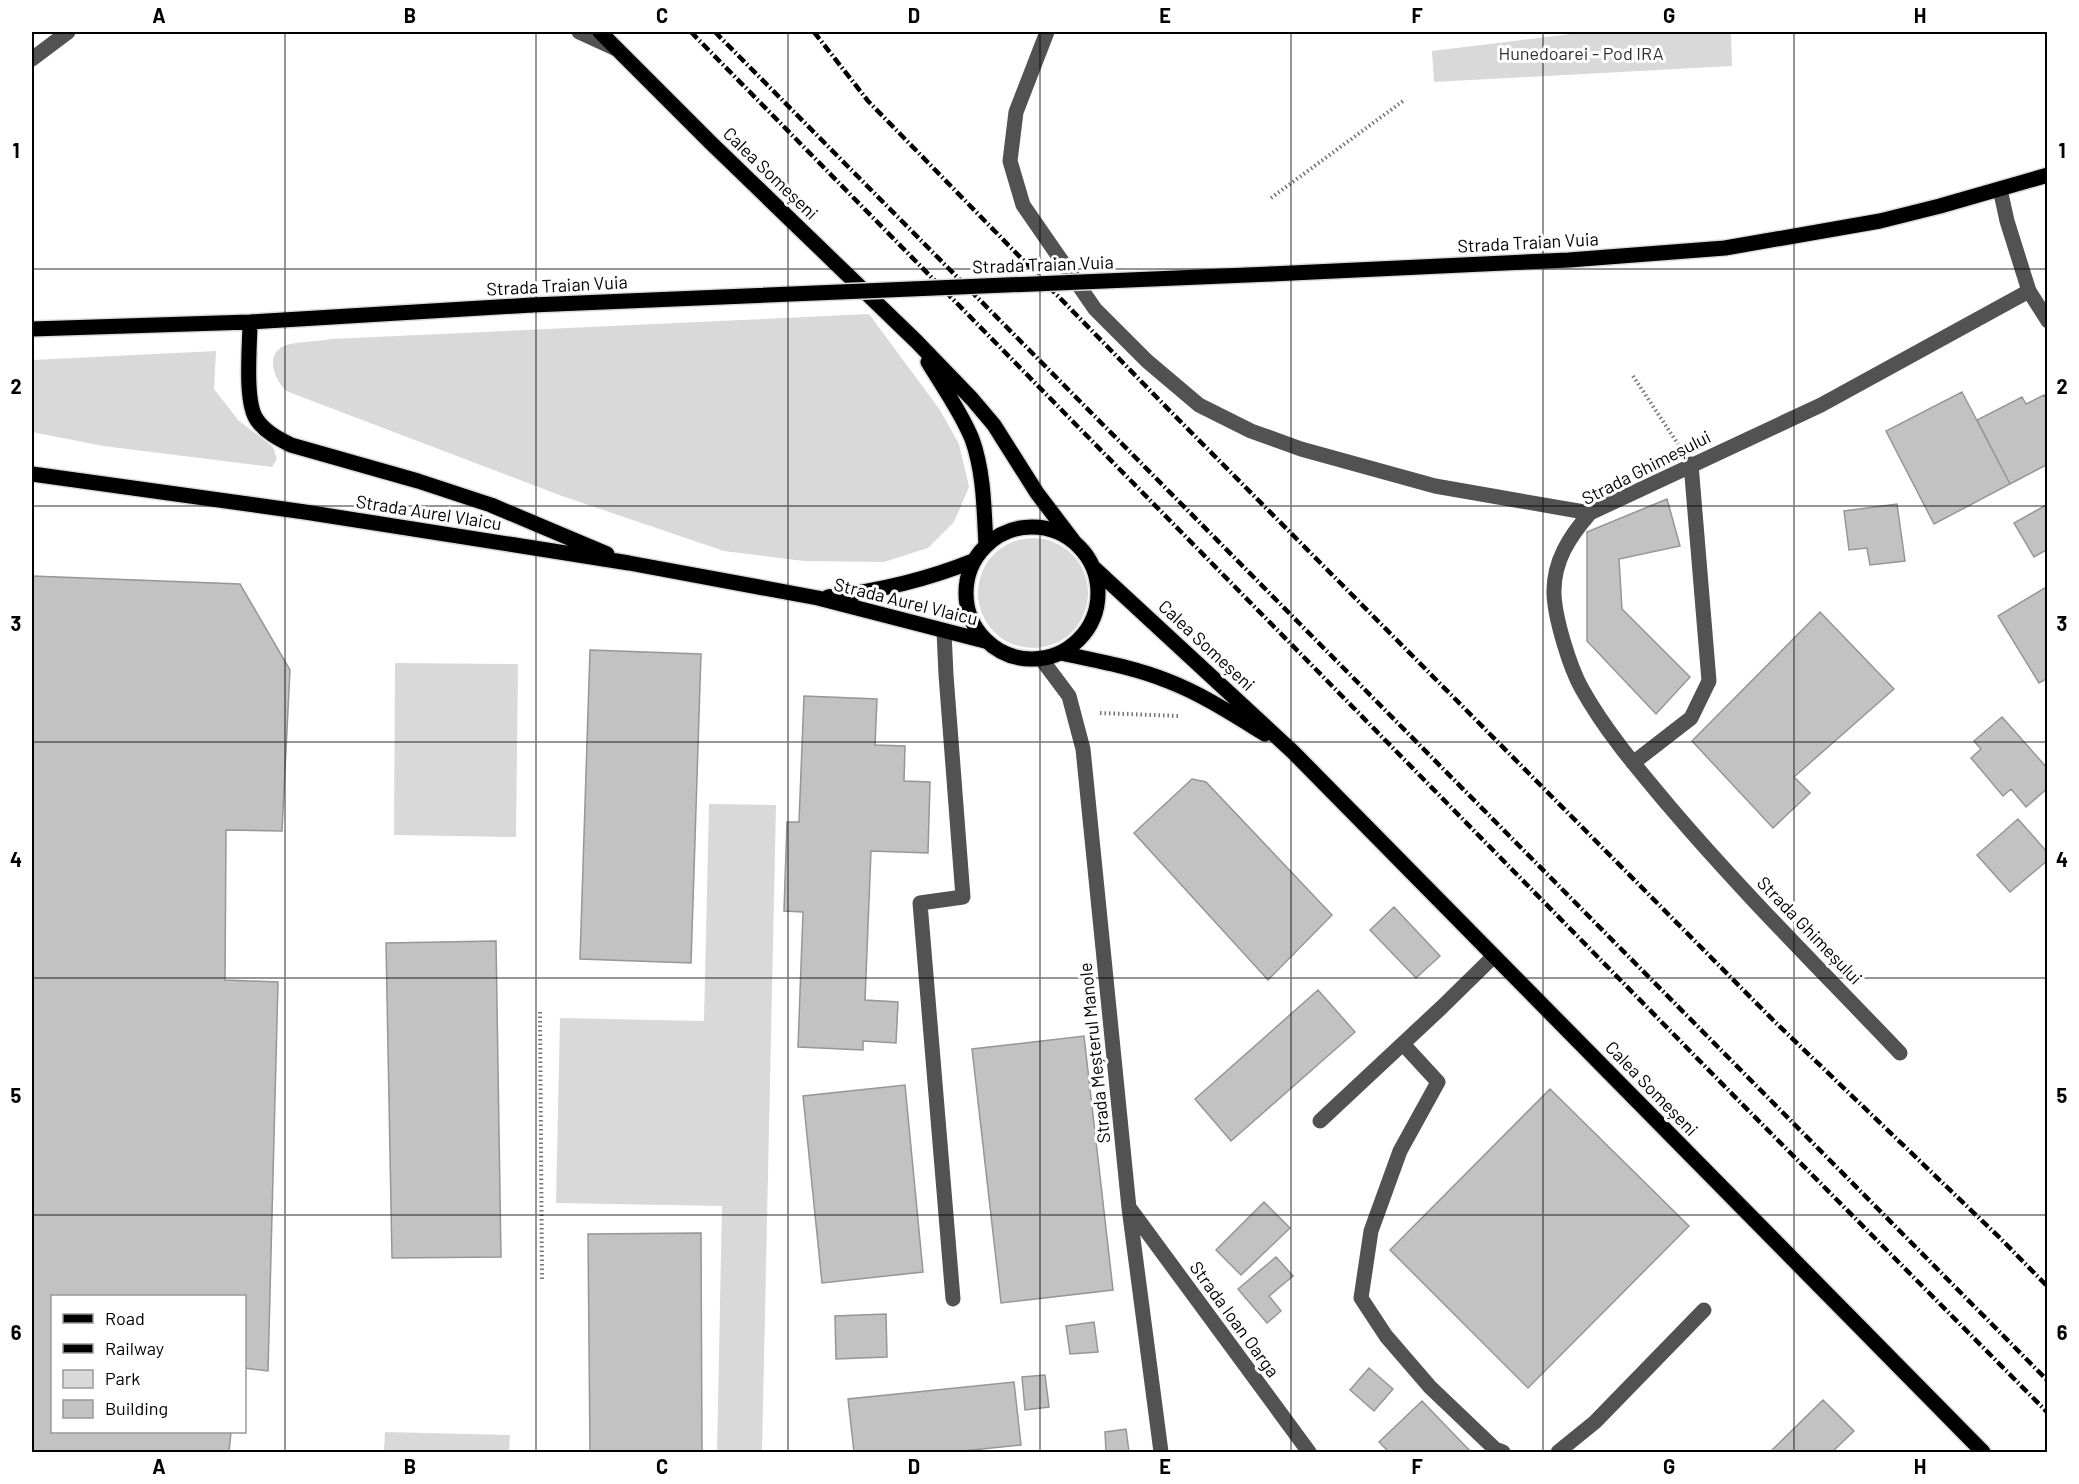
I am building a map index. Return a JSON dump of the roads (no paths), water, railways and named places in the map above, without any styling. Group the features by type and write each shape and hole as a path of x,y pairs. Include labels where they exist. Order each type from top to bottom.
{"main road":[{"name":"Calea Someșeni","path":"600,32 916,341 988,418 1037,493 1075,543"},
{"name":"Strada Traian Vuia","path":"32,329 250,322 532,305 1569,260 1725,248 1880,221 2048,175"},
{"path":"250,322 251,406 256,419 278,439 291,445 418,480 490,505 629,563"},
{"name":"Calea Someșeni","path":"916,341 965,425 975,448 981,481 986,544"},
{"name":"Strada Aurel Vlaicu","path":"32,474 304,512 629,563 818,598 985,641"},
{"path":"1020,527 1040,527 1059,532 1075,543 1094,567 1098,587 1098,607 1090,626 1078,642 1061,653 1042,660 1021,659 1001,653 985,641 972,624 965,603 966,581 973,561 986,544 1020,527"},
{"name":"Strada Aurel Vlaicu","path":"818,598 894,587 973,561"},
{"name":"Calea Someșeni","path":"1094,567 1293,752 1983,1452"},
{"name":"Calea Someșeni","path":"1061,653 1143,672 1171,682 1213,703 1293,752"}],"street":[{"path":"32,59 68,32"},
{"path":"579,32 619,51"},
{"path":"1047,32 1016,112 1010,161 1023,205 1095,309 1147,361 1199,405 1251,431 1301,449 1435,486 1590,513"},
{"path":"2000,189 2007,221 2029,291 2048,321"},
{"name":"Strada Ghimeșului","path":"1900,1053 1699,842 1633,763 1581,688 1559,627 1554,593 1559,561 1571,535 1590,513 1821,405 2029,291"},
{"path":"1633,763 1691,718 1709,681 1691,464"},
{"path":"944,631 963,897 920,903 953,1299"},
{"name":"Strada Meșterul Manole","path":"1042,660 1069,696 1083,749 1129,1208 1161,1452"},
{"path":"1320,1121 1494,956"},
{"path":"1403,1044 1438,1082 1400,1151 1371,1231 1361,1298 1386,1336 1430,1387 1494,1449 1503,1452"},
{"name":"Strada Ioan Oarga","path":"1129,1208 1309,1452"},
{"path":"1558,1452 1595,1422 1704,1310"}],"railway":[{"path":"691,32 2048,1413"},
{"path":"715,32 2048,1381"},
{"path":"814,32 868,101 1171,412 1775,1022 2048,1287"}],"park label":[{"name":"Hunedoarei - Pod IRA","path":"1581,53"}]}
